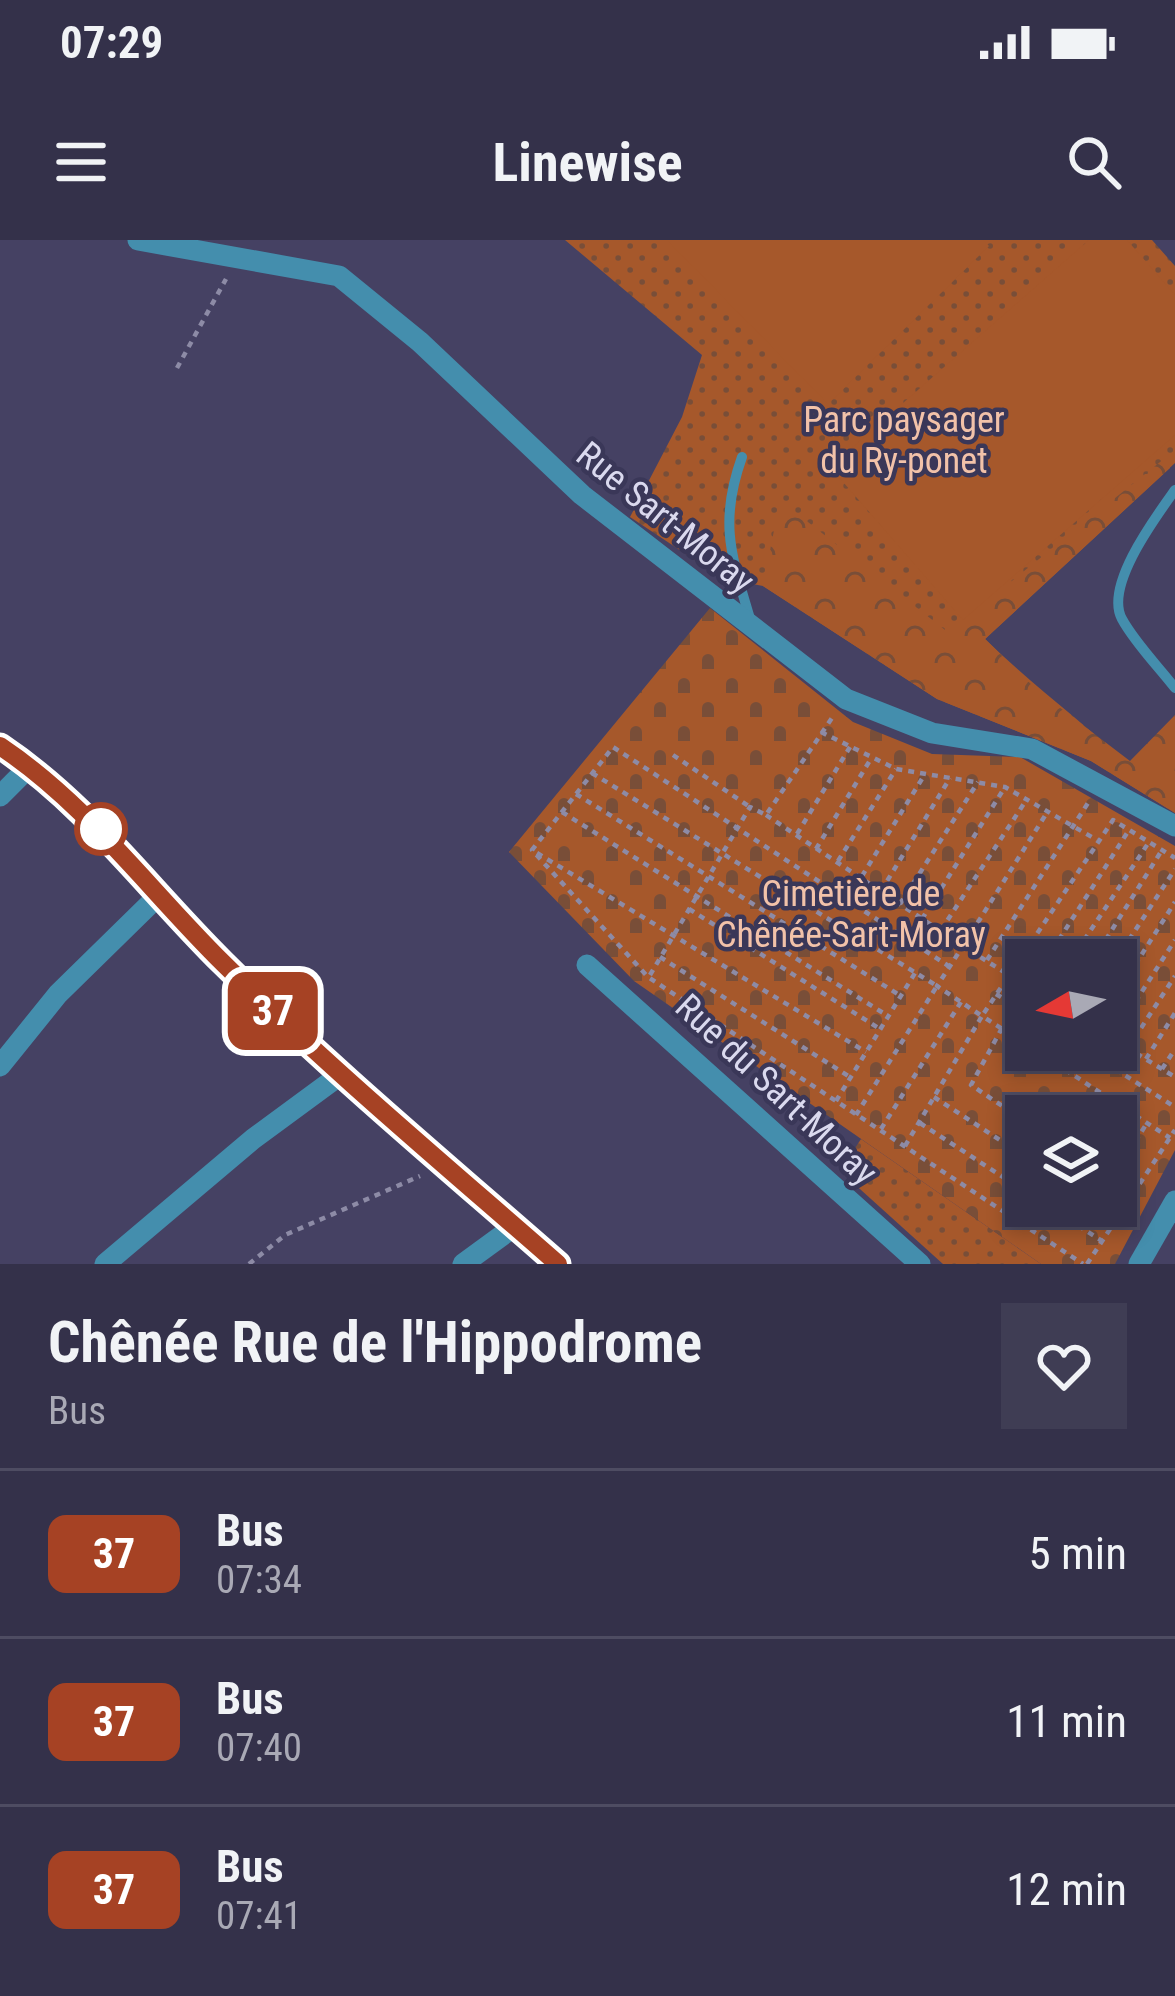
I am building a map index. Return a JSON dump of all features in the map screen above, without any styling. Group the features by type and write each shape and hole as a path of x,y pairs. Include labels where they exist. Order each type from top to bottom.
{"street":[{"name":"Rue Sart-Moray","path":"138,240 339,276 420,342 582,496 846,699 932,733 1032,749 1175,826"},
{"path":"0,746 30,766 107,836 158,896 340,1075 559,1264"},
{"path":"0,796 30,766"},
{"path":"0,1066 58,994 158,896"},
{"name":"Rue du Sart-Moray","path":"587,965 920,1264"},
{"path":"106,1264 253,1139 340,1075"},
{"path":"1139,1264 1175,1202"},
{"path":"463,1264 515,1226"}],"lane":[{"path":"742,457 729,495 726,533 753,631"},
{"path":"1175,490 1126,566 1118,602 1120,616 1175,688"}],"path":[{"path":"177,368 230,272 231,258"},
{"path":"766,815 846,699"},
{"path":"821,732 896,769 1005,787 1099,841"},
{"path":"532,850 613,747 950,967"},
{"path":"796,836 850,747"},
{"path":"673,755 1005,972"},
{"path":"816,848 872,758"},
{"path":"837,862 896,769"},
{"path":"592,773 1005,1030"},
{"path":"860,878 925,774"},
{"path":"881,892 950,778"},
{"path":"900,904 978,782"},
{"path":"987,961 1101,783"},
{"path":"922,919 1005,787"},
{"path":"576,794 901,996"},
{"path":"940,931 1027,799"},
{"path":"648,977 751,807"},
{"path":"856,1115 1048,811"},
{"path":"562,812 888,1016"},
{"path":"1033,939 1113,820 1175,858"},
{"path":"1059,939 1129,830"},
{"path":"1085,939 1149,842"},
{"path":"532,850 866,1052"},
{"path":"532,850 648,977 1085,1264 1175,1130"},
{"path":"1106,939 1162,850"},
{"path":"1130,939 1175,869"},
{"path":"1137,962 1175,902"},
{"path":"689,908 880,1029"},
{"path":"1137,999 1175,940"},
{"path":"660,957 850,1078"},
{"path":"836,1101 915,973"},
{"path":"1137,1034 1175,976"},
{"path":"904,1147 1005,981"},
{"path":"996,994 1005,1000"},
{"path":"880,1130 961,1002"},
{"path":"1146,1059 1175,1013"},
{"path":"1002,1028 971,1085 1005,1108"},
{"path":"1162,1070 1175,1049"},
{"path":"1137,1054 1175,1077"},
{"path":"1067,1071 1170,1138"},
{"path":"1118,1071 1175,1107"},
{"path":"934,1097 1005,1143"},
{"path":"919,1122 1005,1178"},
{"path":"1137,1139 1147,1123"},
{"path":"249,1264 285,1235 414,1181 439,1161"},
{"path":"1081,1228 1102,1241"}],"green space":[{"name":"Parc paysager du Ry-ponet","path":"565,240 1152,240 1175,266 1175,463 985,639 1175,813 1091,761 937,699 763,586 722,578 630,517 682,417 702,355"},
{"path":"667,240 983,240 989,246 828,404"},
{"path":"1089,240 1127,240 1175,295 1175,435 963,620 830,467"},
{"path":"1170,454 1170,468 985,639 1038,691 1130,761 1175,715 1175,813 1091,761 937,699 763,586 780,500 954,637 963,620"},
{"name":"Cimetière de Chênée-Sart-Moray","path":"710,608 853,722 932,754 1020,757 1175,846 1175,1150 1137,1222 1137,1095 1005,1095 1005,1227 1134,1227 1115,1264 1041,1264 634,981 509,852"},
{"path":"861,1139 1041,1264 943,1264 840,1171"}],"bus line":[{"name":"37","path":"0,746 69,799 221,961 340,1075 558,1264"}]}
